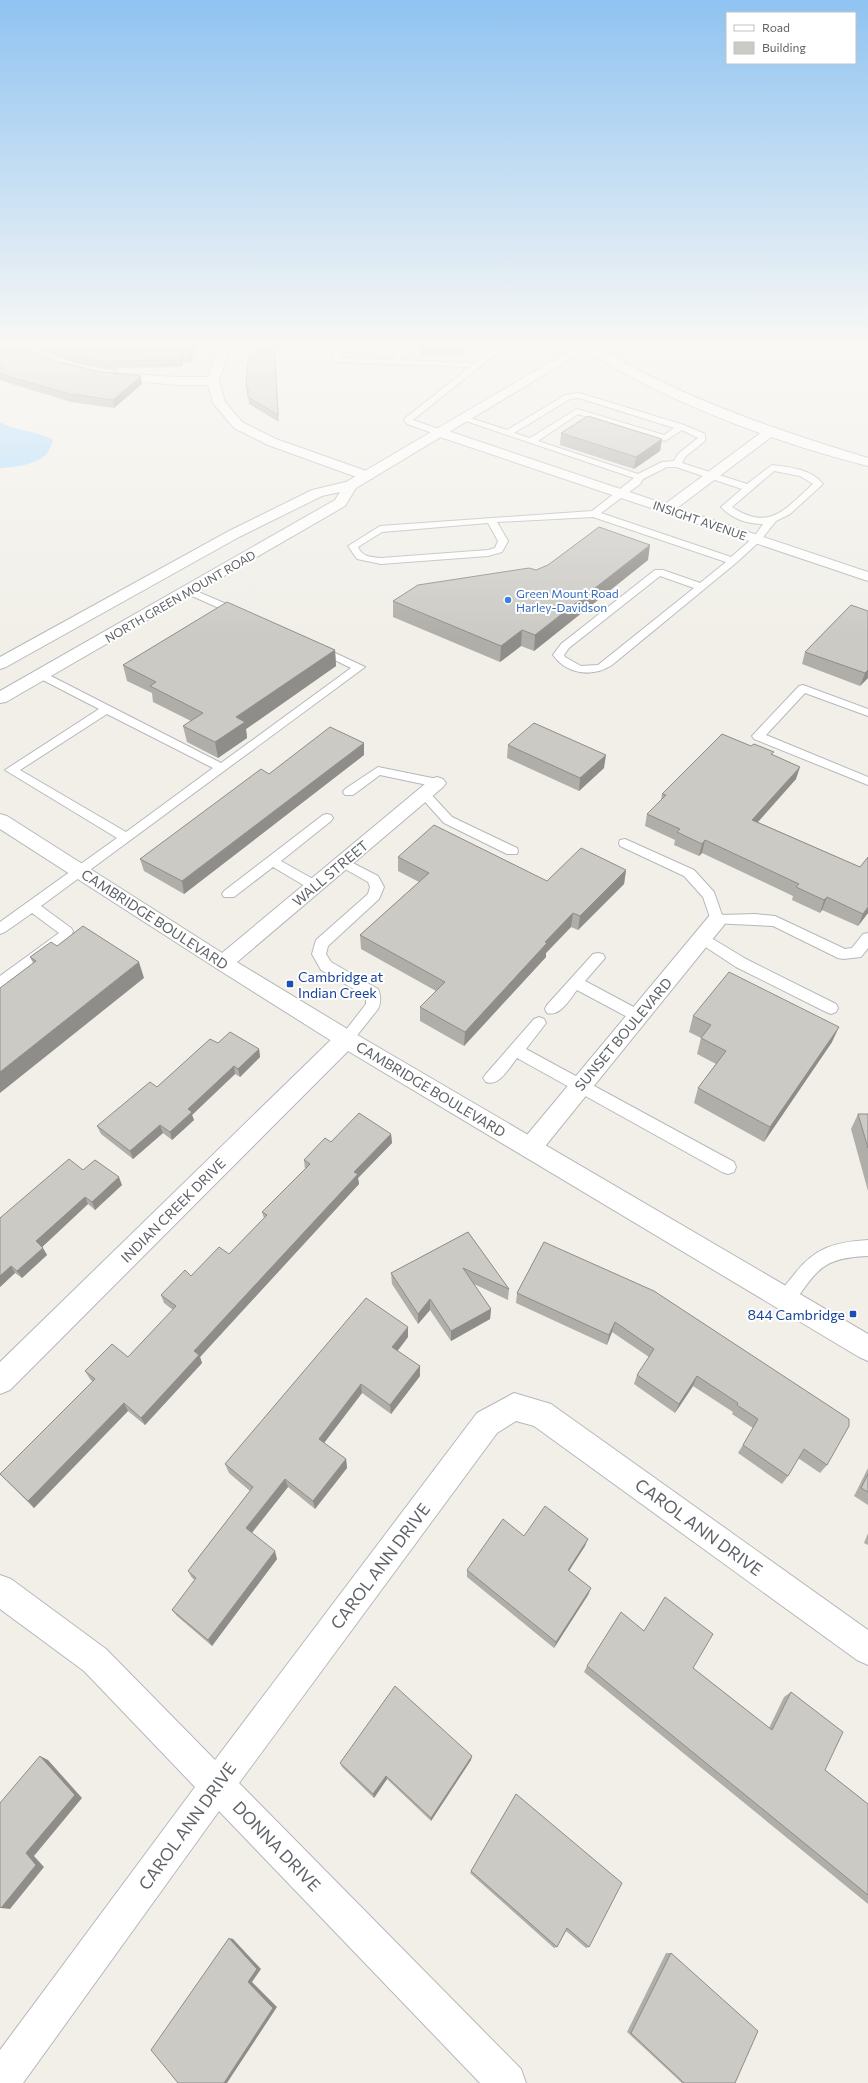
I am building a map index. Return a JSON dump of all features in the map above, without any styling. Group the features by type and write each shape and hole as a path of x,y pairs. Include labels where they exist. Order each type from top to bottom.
{"street":[{"path":"275,443 367,476"},
{"name":"NORTH GREEN MOUNT ROAD","path":"0,664 234,534 317,493 352,485 423,443"},
{"name":"INSIGHT AVENUE","path":"471,443 868,577"},
{"path":"667,508 755,443"},
{"path":"807,443 868,462"},
{"name":"NORTH GREEN MOUNT ROAD","path":"0,698 189,591 340,503 352,485"},
{"name":"WALL STREET","path":"223,963 430,788"},
{"name":"CAMBRIDGE BOULEVARD","path":"0,820 223,963 346,1039 868,1348"},
{"name":"SUNSET BOULEVARD","path":"530,1148 717,920"},
{"name":"INDIAN CREEK DRIVE","path":"0,1381 346,1039"},
{"name":"CAROL ANN DRIVE","path":"0,2082 217,1785 487,1424 514,1407 541,1414 868,1649"},
{"name":"DONNA DRIVE","path":"0,1590 95,1660 507,2083"}],"lane":[{"path":"538,443 639,477"},
{"path":"681,443 692,447"},
{"path":"678,464 681,456 697,443"},
{"path":"594,514 637,482 639,477 665,464 678,464 749,488"},
{"path":"772,468 804,474 818,484 780,518 771,521 757,522 734,514 726,507 772,468"},
{"path":"491,520 503,541 499,550 488,554 381,562 365,560 357,555 353,546 380,529 491,520 594,514 733,561"},
{"path":"702,587 659,572 565,646 558,655 561,660 575,668 597,669 702,587 733,561 757,539 771,521"},
{"path":"189,591 250,618"},
{"path":"0,929 127,838 359,667 308,644"},
{"path":"41,675 222,768"},
{"path":"868,713 803,688 758,736 868,781"},
{"path":"106,709 11,770 127,838"},
{"path":"349,792 378,770 430,788 448,820 512,851"},
{"path":"229,894 327,818"},
{"path":"625,843 689,873 709,895 717,920 755,919 775,921 843,954 850,955 856,953 868,938"},
{"path":"272,861 315,886"},
{"path":"344,862 373,879 377,887 374,896 321,944 319,954 326,966 373,993 373,1006 346,1039"},
{"path":"0,984 65,935 66,931 61,926 32,906"},
{"path":"703,938 740,963 831,1008"},
{"path":"552,1009 598,958"},
{"path":"576,983 638,1016"},
{"path":"490,1078 539,1023"},
{"path":"515,1050 728,1168"},
{"path":"786,1300 814,1262 830,1252 868,1248"}],"water":[{"path":"0,443 52,443 46,455 36,461 18,466 0,468"}],"building":[{"path":"593,443 656,443 636,457"},
{"name":"Green Mount Road Harley-Davidson","path":"599,527 650,545 535,635 522,630 501,646 393,601 418,585 529,568 536,570 548,565"},
{"path":"227,602 335,650 236,717 245,722 215,742 183,726 203,713 150,686 156,682 123,665"},
{"path":"851,605 868,611 868,670 865,673 805,652"},
{"path":"534,723 606,755 580,778 508,745"},
{"path":"330,727 364,743 182,881 140,859 261,769 269,774"},
{"path":"722,734 751,746 754,744 774,752 771,754 800,767 752,820 860,867 868,857 868,907 863,914 827,897 824,900 796,887 799,884 705,840 702,844 677,832 680,829 647,814 666,795 662,794"},
{"path":"434,825 547,881 581,848 626,870 580,916 573,913 545,942 547,943 465,1032 420,1007 445,982 360,935 429,873 398,857"},
{"path":"83,926 139,962 0,1072 0,988 36,961 30,957 51,942 57,946"},
{"path":"729,972 839,1027 770,1127 698,1088 726,1051 701,1038 711,1025 693,1016"},
{"path":"230,1032 259,1049 238,1069 234,1066 188,1109 192,1112 170,1132 160,1125 130,1151 97,1126 150,1082 157,1087 210,1039 218,1043"},
{"path":"359,1113 391,1134 354,1172 358,1174 194,1351 199,1355 141,1418 124,1403 28,1501 0,1474 95,1379 85,1371 112,1344 128,1357 176,1306 161,1295 185,1270 191,1276 219,1247 229,1254 267,1215 262,1212 310,1164 304,1160 325,1138 331,1142"},
{"path":"858,1114 868,1114 868,1148"},
{"path":"69,1159 83,1170 95,1160 119,1177 92,1202 85,1197 36,1241 43,1248 17,1271 11,1266 0,1276 0,1218"},
{"path":"468,1232 509,1289 463,1268 491,1309 451,1331 430,1299 418,1314 391,1273"},
{"path":"544,1242 654,1291 849,1419 849,1426 827,1465 804,1449 788,1476 743,1445 758,1419 737,1405 738,1403 697,1376 679,1404 637,1375 654,1349 615,1322 609,1335 517,1293"},
{"path":"366,1298 408,1327 392,1347 420,1366 390,1405 361,1384 319,1439 346,1459 313,1501 285,1479 246,1528 275,1551 208,1640 172,1610 196,1578 188,1571 253,1487 225,1464"},
{"path":"868,1474 868,1492 861,1488"},
{"path":"545,1506 588,1539 568,1570 591,1588 556,1642 467,1570 503,1519 524,1536"},
{"path":"665,1597 713,1634 693,1668 772,1730 791,1692 843,1732 825,1770 868,1804 868,1895 587,1666 621,1612 644,1631"},
{"path":"395,1686 472,1756 431,1818 386,1776 373,1794 340,1763"},
{"path":"40,1756 75,1795 26,1853 36,1865 1,1908 0,1803"},
{"path":"516,1794 622,1883 589,1947 567,1928 557,1947 471,1871"},
{"path":"229,1938 257,1969 248,1982 273,2008 224,2083 178,2083 151,2050"},
{"path":"671,1953 758,2031 735,2083 684,2083 631,2033"}],"place":[{"name":"Green Mount Road Harley-Davidson","path":"508,600"},
{"name":"Cambridge at Indian Creek","path":"290,984"},
{"name":"844 Cambridge","path":"853,1314"}]}
